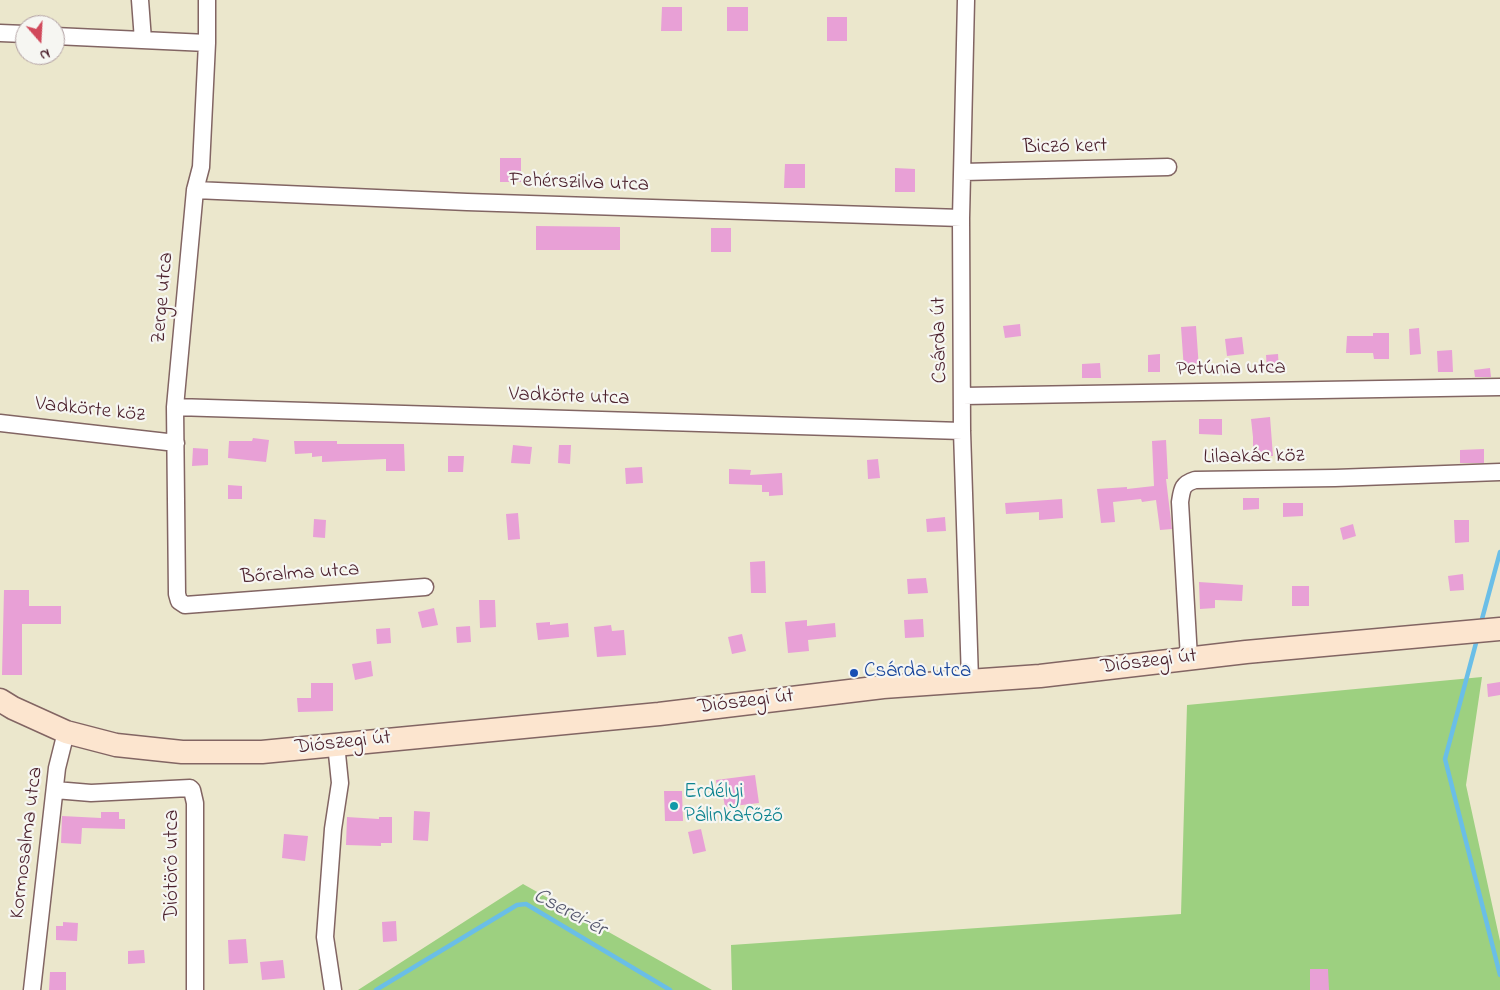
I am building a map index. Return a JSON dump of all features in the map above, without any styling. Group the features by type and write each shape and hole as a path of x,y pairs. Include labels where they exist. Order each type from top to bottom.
{"main road":[{"name":"Diószegi út","path":"0,700 13,708 66,732 116,746 182,752 262,752 659,714 883,687 1040,676 1189,658 1500,629"}],"street":[{"path":"140,0 143,40"},
{"name":"Zerge utca","path":"179,601 177,594 175,407 195,190 201,167 207,43 207,0"},
{"name":"Csárda út","path":"966,0 963,172 960,218 962,431 970,680"},
{"path":"0,33 15,34"},
{"path":"65,36 207,43"},
{"name":"Biczó kert","path":"963,172 1168,166"},
{"name":"Fehérszilva utca","path":"195,190 467,202 960,218"},
{"name":"Petúnia utca","path":"963,396 1500,387"},
{"name":"Vadkörte utca","path":"175,407 962,431"},
{"name":"Vadkörte köz","path":"0,423 176,443"},
{"name":"Lilaakác köz","path":"1189,658 1180,502 1182,489 1187,482 1195,480 1334,478 1500,472"},
{"name":"Bőralma utca","path":"179,601 185,605 425,587"},
{"name":"Kormosalma utca","path":"32,990 55,790 62,743 66,732"},
{"path":"333,990 325,937 333,829 340,783 336,744"},
{"name":"Diótörő utca","path":"55,790 91,793 190,788 192,790 195,803 195,990"}],"green space":[{"path":"1482,677 1466,785 1500,941 1500,990 732,990 731,945 1181,914 1187,705"},
{"path":"523,884 712,990 358,990"}],"building":[{"path":"662,7 682,7 682,31 661,31"},
{"path":"727,7 748,7 748,31 727,31"},
{"path":"827,17 847,17 847,41 827,41"},
{"path":"500,158 521,158 521,182 500,182"},
{"path":"785,164 805,164 805,188 784,188"},
{"path":"895,168 915,169 915,192 895,192"},
{"path":"536,226 620,227 620,250 536,250"},
{"path":"711,228 731,228 731,252 711,252"},
{"path":"1020,324 1021,336 1005,338 1003,326"},
{"path":"1196,326 1199,369 1184,370 1181,327"},
{"path":"1419,328 1421,354 1410,355 1409,329"},
{"path":"1373,333 1389,333 1389,359 1374,359 1373,353 1346,353 1347,336 1373,336"},
{"path":"1242,337 1244,354 1227,356 1225,339"},
{"path":"1452,350 1453,372 1438,372 1437,351"},
{"path":"1160,354 1160,372 1148,372 1148,355"},
{"path":"1278,354 1279,370 1267,371 1266,355"},
{"path":"1100,363 1101,378 1082,378 1082,364"},
{"path":"1490,368 1491,377 1475,377 1474,370"},
{"path":"1270,417 1273,456 1253,456 1251,419"},
{"path":"1199,419 1222,419 1222,435 1199,434"},
{"path":"253,438 269,440 266,462 228,458 229,441 252,441"},
{"path":"1166,440 1168,479 1166,479 1172,529 1160,530 1156,500 1142,502 1141,499 1113,502 1115,522 1101,523 1097,489 1127,487 1127,489 1154,486 1152,441"},
{"path":"294,441 337,441 337,444 404,444 405,471 386,471 386,459 322,462 322,456 312,457 312,453 295,454"},
{"path":"513,445 532,447 530,464 511,463"},
{"path":"559,445 571,445 570,464 558,463"},
{"path":"193,448 208,449 208,465 192,466"},
{"path":"1484,449 1484,463 1460,463 1460,450"},
{"path":"448,456 464,456 463,472 448,472"},
{"path":"878,459 880,478 868,479 867,460"},
{"path":"642,467 643,483 626,484 625,468"},
{"path":"729,469 751,470 750,475 782,473 783,495 769,496 769,492 762,492 762,485 729,484"},
{"path":"228,485 242,486 242,499 228,499"},
{"path":"1243,498 1259,498 1259,509 1243,510"},
{"path":"1062,499 1063,518 1039,520 1039,512 1006,514 1005,503"},
{"path":"1283,503 1303,503 1303,516 1283,517"},
{"path":"518,513 520,539 508,540 506,514"},
{"path":"945,517 946,531 927,532 926,519"},
{"path":"314,519 326,520 325,538 313,537"},
{"path":"1454,520 1469,520 1469,542 1455,543"},
{"path":"1353,524 1356,536 1343,540 1340,528"},
{"path":"765,561 766,593 751,593 750,562"},
{"path":"1463,574 1464,590 1450,591 1448,576"},
{"path":"926,578 928,593 908,594 907,579"},
{"path":"1199,582 1243,585 1242,601 1215,600 1215,608 1200,609"},
{"path":"1292,586 1309,586 1309,606 1292,606"},
{"path":"4,590 29,590 29,606 61,606 61,624 22,624 22,675 2,675"},
{"path":"479,600 495,600 496,627 480,628"},
{"path":"434,608 438,625 422,628 418,612"},
{"path":"923,619 924,637 905,638 904,620"},
{"path":"807,620 807,626 835,623 836,637 808,640 809,651 788,653 785,622"},
{"path":"550,622 550,625 568,623 569,637 538,640 536,623"},
{"path":"611,625 612,631 624,630 626,655 597,657 594,627"},
{"path":"470,626 471,642 457,643 456,627"},
{"path":"390,628 391,643 377,644 376,629"},
{"path":"742,634 746,651 732,654 728,637"},
{"path":"371,661 373,676 355,680 352,664"},
{"path":"1500,682 1500,695 1488,697 1487,684"},
{"path":"311,683 333,683 333,711 298,712 297,698 311,698"},
{"path":"755,775 759,803 725,807 723,795 718,796 716,780"},
{"name":"Erdélyi Pálinkafőző","path":"664,791 682,791 683,821 665,821"},
{"path":"414,811 430,812 428,841 413,840"},
{"path":"101,812 119,812 119,819 125,819 125,829 82,828 81,844 61,843 62,816 101,818"},
{"path":"347,817 379,819 379,817 392,817 392,843 381,843 381,846 346,845"},
{"path":"701,829 706,851 693,854 688,832"},
{"path":"284,834 308,836 305,861 282,858"},
{"path":"396,921 397,941 383,942 382,922"},
{"path":"63,922 78,923 77,941 56,940 56,926 63,926"},
{"path":"246,939 248,963 229,964 228,940"},
{"path":"144,950 145,963 128,964 128,951"},
{"path":"283,960 285,978 262,980 260,962"},
{"path":"1310,969 1328,969 1329,990 1310,990"},
{"path":"50,972 66,972 66,990 49,990"}],"waterway":[{"path":"1482,619 1500,552"},
{"path":"1476,643 1445,759 1500,975"},
{"name":"Cserei-ér","path":"376,990 517,905 526,904 670,990"}],"place":[{"name":"Csárda utca","path":"854,673"},
{"name":"Erdélyi Pálinkafőző","path":"674,806"}]}
